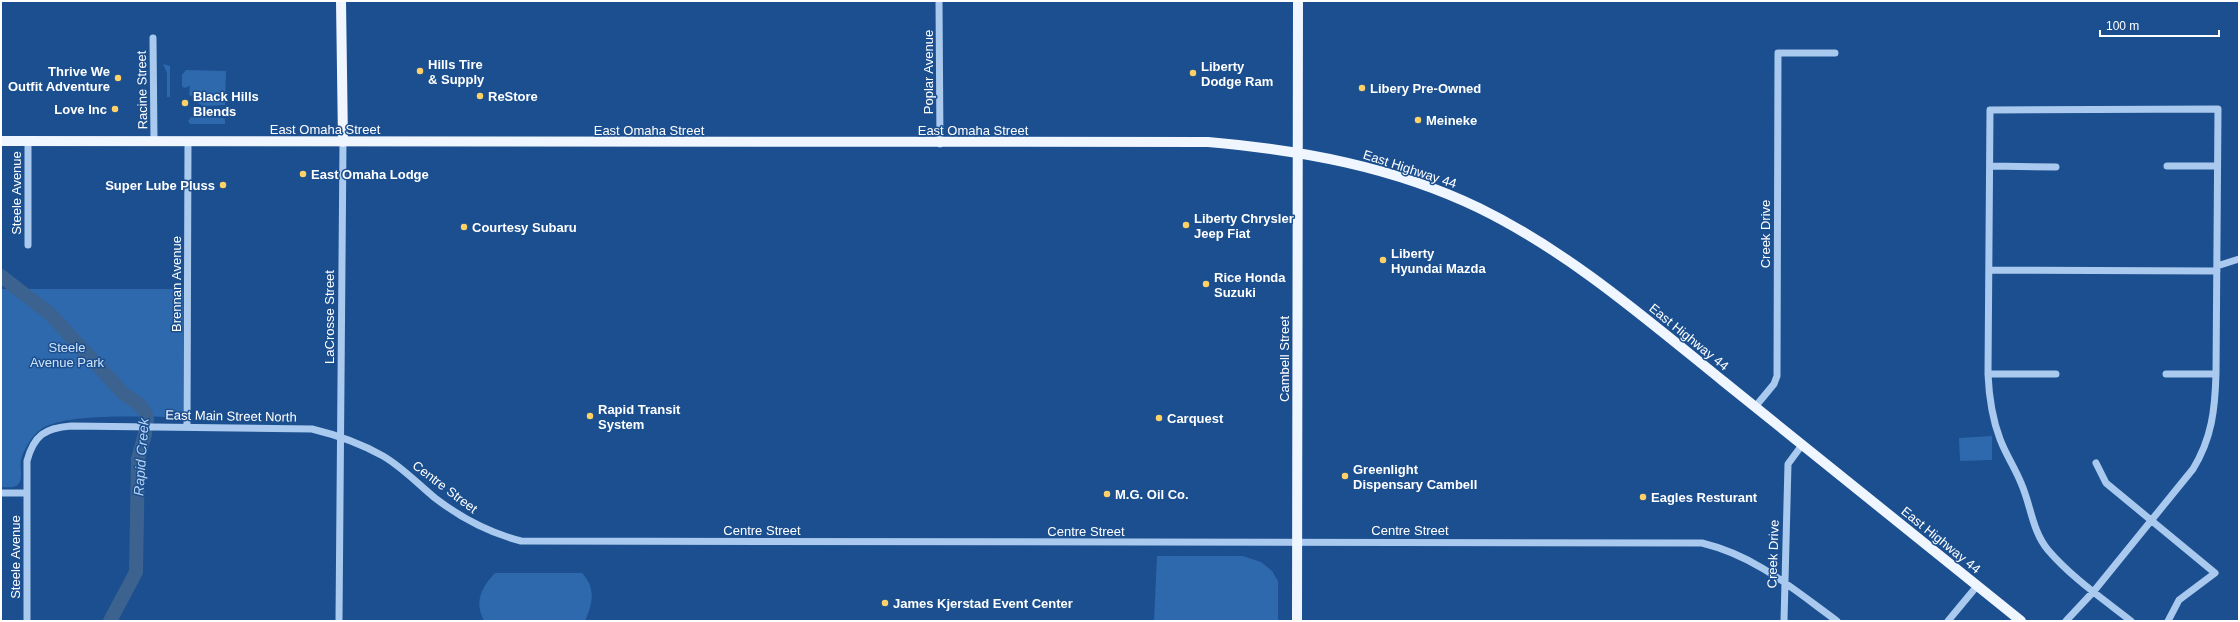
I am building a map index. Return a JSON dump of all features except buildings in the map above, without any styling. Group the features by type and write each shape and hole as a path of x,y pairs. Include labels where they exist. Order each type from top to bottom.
{"main road":[{"name":"LaCrosse Street","path":"341,1 343,142"},
{"name":"Cambell Street","path":"1297,621 1298,1"},
{"name":"East Omaha Street","path":"1,141 940,144 1208,142 1297,152"},
{"name":"East Highway 44","path":"1297,152 1376,170 1431,187 1478,207 1523,231 1591,276 2021,621"}],"street":[{"name":"Poplar Avenue","path":"939,1 940,144"},
{"name":"Racine Street","path":"154,38 154,141"},
{"name":"Creek Drive","path":"1755,407 1774,384 1777,376 1778,53 1835,53"},
{"path":"2066,621 2094,591 2152,520 2193,469 2204,451 2212,420 2216,374 2218,109 1990,110 1990,270 1988,374 1990,401 1995,423 2000,440 2021,483 2037,533 2055,558 2094,591 2131,621"},
{"name":"Steele Avenue","path":"28,141 28,245"},
{"name":"Brennan Avenue","path":"187,427 188,141"},
{"name":"LaCrosse Street","path":"339,621 342,436 343,142"},
{"path":"1990,166 2056,167"},
{"path":"2167,166 2217,166"},
{"path":"1990,270 2217,269 2239,259"},
{"path":"1988,374 2056,374"},
{"path":"2166,374 2216,374"},
{"name":"East Main Street North","path":"26,493 27,461 30,448 44,432 55,427 114,426 312,429 342,436"},
{"name":"Centre Street","path":"342,436 383,456 437,499 471,522 488,531 522,541 1702,543 1724,548 1743,556 1784,581 1837,621"},
{"name":"Creek Drive","path":"1784,621 1788,464 1802,445"},
{"path":"2096,463 2106,483 2215,573 2179,600 2168,621"},
{"path":"1,493 26,493"},
{"name":"Steele Avenue","path":"26,493 27,621"},
{"path":"1948,621 1977,586"}],"green space":[{"path":"163,64 170,66 170,97 167,97 167,73"},
{"path":"186,70 226,71 225,105 204,106 198,103 196,98 189,95 190,86 184,88 182,86 182,75"},
{"path":"191,117 222,118 225,119 225,124 190,124 188,121"},
{"name":"Steele Avenue Park","path":"1,289 183,289 183,413 168,413 167,417 82,418 51,425 40,430 26,448 21,460 21,478 19,484 13,487 1,487"},
{"path":"1992,436 1992,460 1960,461 1959,438"},
{"path":"1157,556 1243,556 1261,562 1272,571 1278,581 1278,621 1154,621"},
{"path":"495,573 582,573 590,584 592,596 590,608 585,621 484,621 480,608 480,596 486,584"}],"waterway":[{"name":"Rapid Creek","path":"1,276 50,314 124,394 139,404 145,412 147,419 145,434 138,459 136,572 110,621"}],"place":[{"name":"Hills Tire & Supply","path":"420,71"},
{"name":"Liberty Dodge Ram","path":"1193,73"},
{"name":"Thrive We Outfit Adventure","path":"118,78"},
{"name":"Libery Pre-Owned","path":"1362,88"},
{"name":"ReStore","path":"480,96"},
{"name":"Black Hills Blends","path":"185,103"},
{"name":"Love Inc","path":"115,109"},
{"name":"Meineke","path":"1418,120"},
{"name":"East Omaha Lodge","path":"303,174"},
{"name":"Super Lube Pluss","path":"223,185"},
{"name":"Liberty Chrysler Jeep Fiat","path":"1186,225"},
{"name":"Courtesy Subaru","path":"464,227"},
{"name":"Liberty Hyundai Mazda","path":"1383,260"},
{"name":"Rice Honda Suzuki","path":"1206,284"},
{"name":"Rapid Transit System","path":"590,416"},
{"name":"Carquest","path":"1159,418"},
{"name":"Greenlight Dispensary Cambell","path":"1345,476"},
{"name":"M.G. Oil Co.","path":"1107,494"},
{"name":"Eagles Resturant","path":"1643,497"},
{"name":"James Kjerstad Event Center","path":"885,603"}]}
